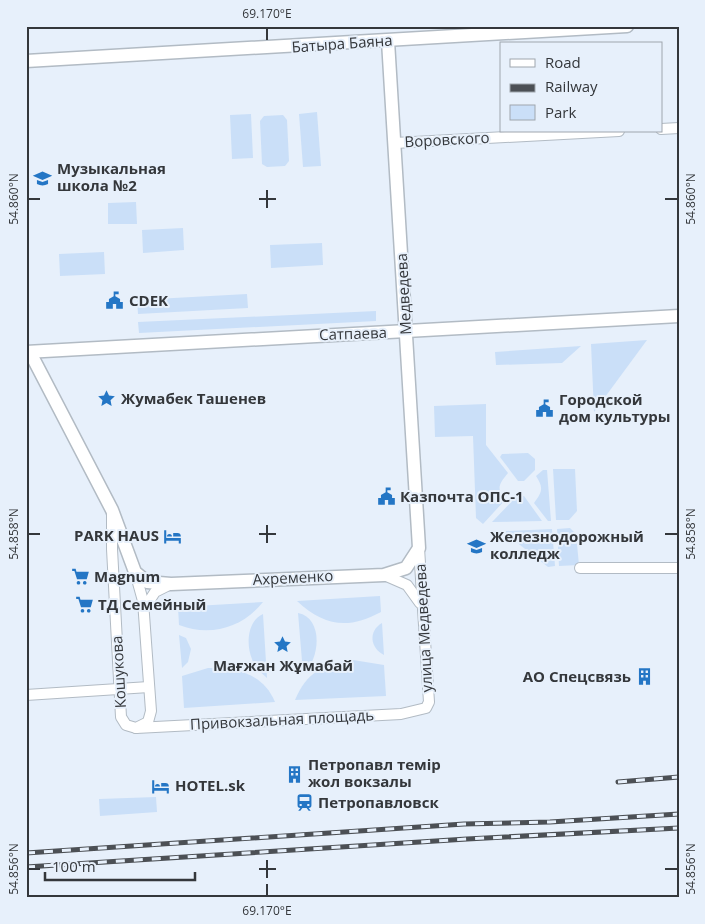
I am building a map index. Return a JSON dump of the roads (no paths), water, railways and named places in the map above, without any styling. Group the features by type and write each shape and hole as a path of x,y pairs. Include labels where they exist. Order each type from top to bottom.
{"street":[{"name":"Батыра Баяна","path":"26,61 627,26"},
{"name":"Медведева","path":"388,41 419,548"},
{"path":"662,129 679,128"},
{"name":"Воровского","path":"394,143 600,132"},
{"name":"Сатпаева","path":"26,352 583,323 679,316"},
{"name":"Кошукова","path":"26,352 34,360 112,510 142,592 150,717 144,726 136,728 126,725 122,720 112,549 112,510"},
{"name":"Ахременко","path":"135,572 143,580 154,584 384,575 406,568 419,548"},
{"name":"улица Медведева","path":"419,548 429,702 426,708"},
{"path":"580,568 679,568"},
{"path":"384,575 407,584 417,596 423,609"},
{"path":"144,610 155,592 171,584"},
{"path":"26,695 149,687"},
{"name":"Привокзальная площадь","path":"136,728 401,714 426,708"}],"railway":[{"path":"618,782 679,777"},
{"path":"26,853 464,824 550,822 679,814"},
{"path":"26,867 467,839 679,828"}],"place":[{"name":"Музыкальная школа №2","path":"43,178"},
{"name":"CDEK","path":"115,301"},
{"name":"Жумабек Ташенев","path":"107,399"},
{"name":"Городской дом культуры","path":"545,409"},
{"name":"Казпочта ОПС-1","path":"386,497"},
{"name":"PARK HAUS","path":"173,536"},
{"name":"Железнодорожный колледж","path":"476,546"},
{"name":"Magnum","path":"80,577"},
{"name":"ТД Семейный","path":"84,605"},
{"name":"Мағжан Жұмабай","path":"283,645"},
{"name":"АО Спецсвязь","path":"645,677"},
{"name":"Петропавл темір жол вокзалы","path":"294,774"},
{"name":"HOTEL.sk","path":"161,786"},
{"name":"Петропавловск","path":"304,803"}]}
